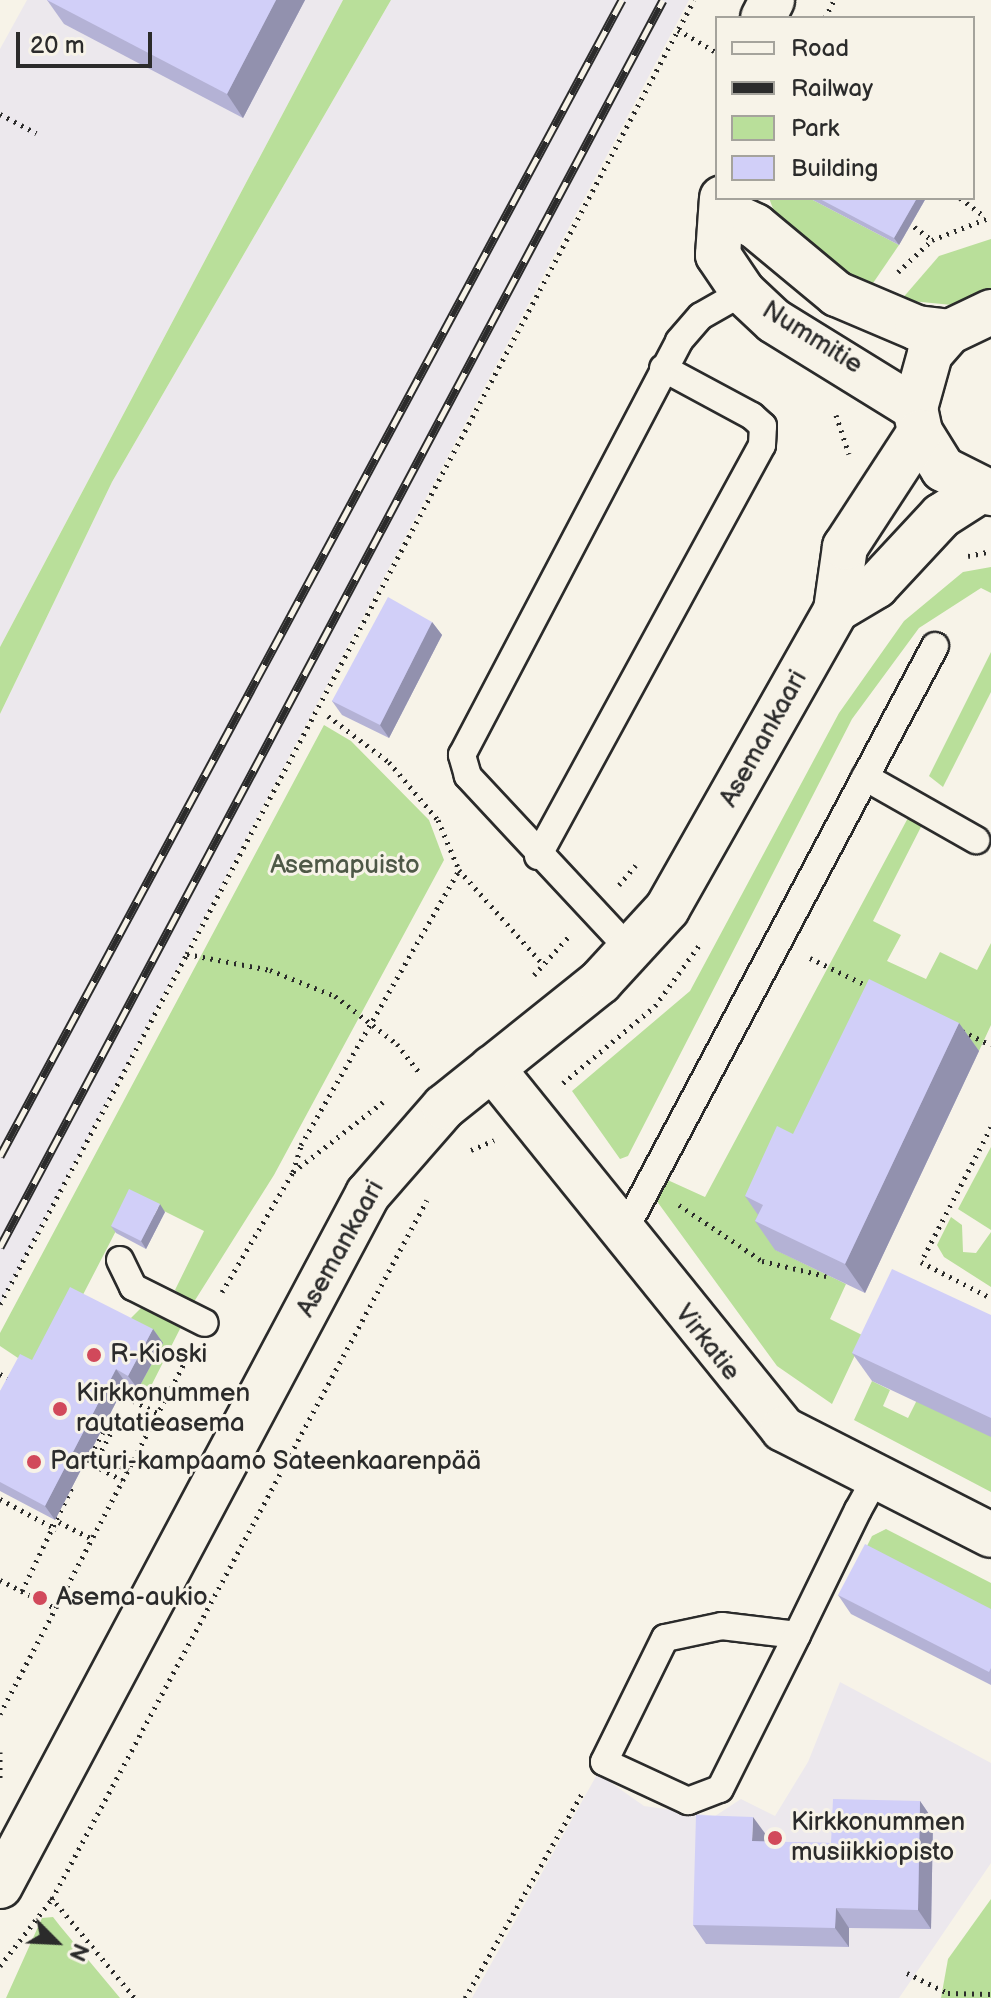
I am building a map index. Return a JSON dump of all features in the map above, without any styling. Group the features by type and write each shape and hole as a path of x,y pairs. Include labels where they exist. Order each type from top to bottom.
{"street":[{"name":"Nummitie","path":"918,420 774,321 743,292 718,255 724,205 755,226 837,294 917,328 949,332"},
{"path":"949,332 991,312"},
{"name":"Asemankaari","path":"0,1886 368,1194 444,1107 632,952 698,860 836,610 845,547 918,420 918,380 949,332"},
{"path":"918,420 943,469 986,492"},
{"path":"836,610 876,586 941,516 986,492"},
{"name":"Virkatie","path":"492,1068 622,1235 783,1429 991,1535"}],"lane":[{"path":"632,952 538,856 468,776 466,738 663,368 701,316 743,292"},
{"path":"538,856 762,445 763,426 752,416 663,368"},
{"path":"622,1235 646,1181 935,646"},
{"path":"865,777 976,840"},
{"path":"120,1260 133,1287 205,1323"},
{"path":"797,1635 722,1626 665,1638 604,1762 688,1801 720,1789 797,1635 876,1477"}],"path":[{"path":"0,1304 694,0"},
{"path":"678,30 714,51"},
{"path":"0,114 36,133"},
{"path":"963,200 987,216"},
{"path":"891,283 932,240 987,216"},
{"path":"900,218 932,240"},
{"path":"826,403 849,437 846,473"},
{"path":"328,716 367,738 409,785 438,820 459,870 540,961"},
{"path":"619,885 643,857"},
{"path":"0,1714 205,1323 293,1172 301,1145 370,1020 459,870"},
{"path":"777,942 877,990"},
{"path":"187,954 305,981 370,1020 420,1074 408,1083"},
{"path":"948,1025 991,1045"},
{"path":"293,1172 395,1093"},
{"path":"991,1127 921,1262 991,1298"},
{"path":"466,1155 501,1137"},
{"path":"646,1181 762,1261 826,1276"},
{"path":"0,1966 52,1899 432,1193"},
{"path":"0,1374 13,1381 8,1391 0,1386"},
{"path":"132,1386 126,1397 157,1413"},
{"path":"122,1480 86,1461 107,1424 114,1427 99,1455 128,1470"},
{"path":"22,1591 56,1529 73,1485"},
{"path":"0,1499 56,1529"},
{"path":"59,1522 92,1539"},
{"path":"0,1580 55,1608"},
{"path":"0,1752 0,1783"},
{"path":"465,1998 541,1855 604,1762"},
{"path":"52,1899 135,1998"},
{"path":"907,1973 948,1993 991,1994"}],"shaded area":[{"path":"27,0 343,0 0,647 0,49"},
{"path":"391,0 689,0 0,1304 0,714 112,482"},
{"name":"Kirkkonummen musiikkiopisto","path":"840,1682 991,1763 991,1863 899,1998 472,1998 604,1762 600,1775 644,1806 715,1816 741,1799 775,1816 808,1762"}],"green space":[{"path":"343,0 391,0 112,482 0,714 0,647"},
{"path":"770,200 813,200 899,245 869,289 830,272 778,222"},
{"path":"991,239 991,294 952,305 901,300 939,256"},
{"path":"991,567 991,593 981,588 919,628 852,719 628,1156 620,1159 572,1091 690,991 839,713 904,621 963,572"},
{"path":"991,652 991,692 943,787 929,776"},
{"name":"Asemapuisto","path":"324,725 351,741 429,820 444,860 274,1175 192,1305 175,1290 204,1231 134,1196 42,1374 0,1346 0,1333"},
{"path":"909,816 923,823 873,921 901,935 887,961 926,979 940,952 977,970 991,943 991,1025 979,1051 890,1008 776,1250 846,1284 830,1319 864,1336 832,1404 777,1366 648,1189 661,1177 705,1197"},
{"path":"991,1147 991,1230 958,1209"},
{"path":"951,1217 962,1225 963,1252 976,1253 991,1232 991,1287 944,1257 937,1245"},
{"path":"147,1302 184,1321 147,1394 138,1389 162,1343 125,1324"},
{"path":"872,1381 890,1390 883,1406 908,1418 917,1400 991,1435 991,1492 854,1420"},
{"path":"886,1529 991,1583 991,1621 858,1564 872,1536"},
{"path":"991,1899 991,1998 941,1998 948,1959"},
{"path":"53,1917 120,1998 6,1998 42,1918"}],"building":[{"path":"47,0 276,0 227,94"},
{"path":"822,200 916,200 894,238"},
{"path":"388,597 432,622 380,725 332,701"},
{"path":"869,979 959,1023 845,1264 755,1221 763,1205 745,1196 777,1126 793,1134"},
{"path":"129,1189 160,1204 141,1241 111,1226"},
{"path":"892,1269 991,1315 991,1418 852,1353"},
{"name":"Kirkkonummen rautatieasema","path":"70,1287 153,1329 128,1376 116,1369 45,1506 0,1482 0,1391 20,1354 32,1360"},
{"path":"865,1544 991,1609 989,1672 838,1595"},
{"path":"833,1799 920,1801 918,1910 836,1908 835,1928 693,1925 696,1815 753,1817 752,1841 831,1843"}],"railway":[{"path":"0,1156 622,0"},
{"path":"0,1247 663,0"}],"place":[{"name":"R-Kioski","path":"94,1355"},
{"name":"Kirkkonummen rautatieasema","path":"60,1409"},
{"name":"Parturi-kampaamo Sateenkaarenpää","path":"34,1462"},
{"name":"Asema-aukio","path":"40,1598"},
{"name":"Kirkkonummen musiikkiopisto","path":"775,1838"}]}
